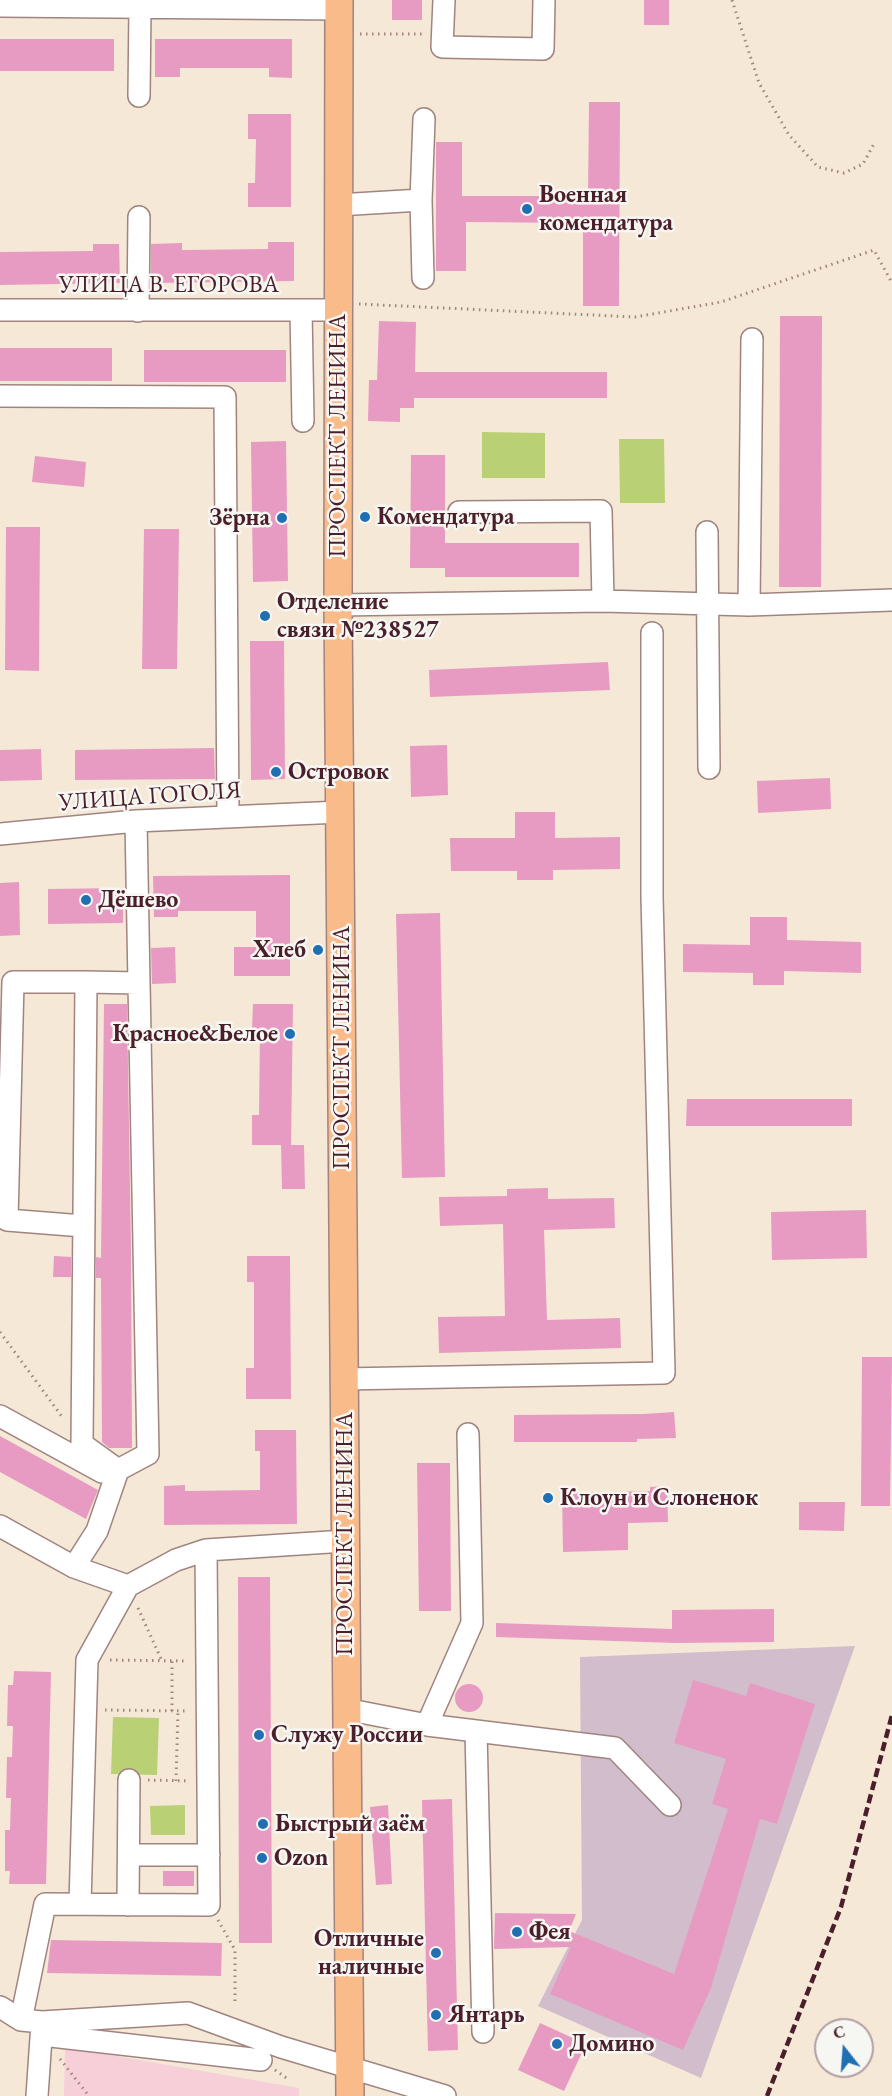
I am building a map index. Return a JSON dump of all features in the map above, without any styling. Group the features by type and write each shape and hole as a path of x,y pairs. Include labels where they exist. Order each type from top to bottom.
{"main road":[{"name":"ПРОСПЕКТ ЛЕНИНА","path":"339,5 338,205 348,307 338,605 345,1709 350,2096"}],"street":[{"path":"444,6 442,47 543,49 544,0"},
{"path":"0,6 339,5"},
{"path":"139,96 140,7"},
{"path":"423,278 421,200 424,119"},
{"path":"338,205 421,200"},
{"path":"138,217 138,310"},
{"name":"УЛИЦА В. ЕГОРОВА","path":"0,310 301,310 348,307"},
{"path":"301,310 303,421"},
{"path":"749,605 752,339"},
{"path":"0,396 225,397 228,817"},
{"path":"459,512 601,511 603,601"},
{"path":"706,532 708,768"},
{"path":"338,605 603,601 749,605 892,600"},
{"path":"344,1379 664,1373 652,897 652,633"},
{"name":"УЛИЦА ГОГОЛЯ","path":"0,834 136,821 340,812"},
{"path":"74,1567 97,1531 117,1475 148,1454 136,821"},
{"path":"83,1226 7,1220 13,982 139,983"},
{"path":"86,982 82,1444 117,1475"},
{"path":"0,1416 117,1475"},
{"path":"427,1725 472,1623 468,1434"},
{"path":"0,1526 74,1567 128,1586"},
{"path":"80,1904 87,1660 128,1586 176,1560 206,1550 345,1541"},
{"path":"21,2020 45,1904 209,1905 206,1550"},
{"path":"345,1709 427,1725 615,1748 670,1805"},
{"path":"476,1731 483,2032"},
{"path":"128,1905 129,1780"},
{"path":"129,1855 209,1854"},
{"path":"0,2007 21,2020 42,2028 261,2060"},
{"path":"42,2028 188,2013 281,2047 445,2096"},
{"path":"38,2096 42,2028"}],"path":[{"path":"732,0 759,83 789,135 818,167 844,173 863,164 875,142"},
{"path":"358,34 422,34 444,6"},
{"path":"348,307 635,318 721,302 874,250 892,283"},
{"path":"0,1332 82,1444"},
{"path":"128,1586 162,1661"},
{"path":"87,1660 207,1661"},
{"path":"172,1661 172,1711"},
{"path":"86,1710 207,1712"},
{"path":"176,1781 178,1711"},
{"path":"209,1905 235,1950 236,2001"},
{"path":"59,2053 60,2060 88,2096"}],"shaded area":[{"path":"855,1646 701,2078 538,2006 582,1920 580,1657"},
{"path":"65,2047 299,2088 299,2096 64,2096"}],"green space":[{"path":"482,432 545,433 545,478 482,478"},
{"path":"619,439 664,439 665,503 620,503"},
{"path":"113,1717 159,1718 157,1775 111,1774"},
{"path":"185,1805 185,1835 151,1835 150,1806"}],"building":[{"path":"392,0 422,0 422,20 392,20"},
{"path":"644,0 669,0 669,25 644,25"},
{"path":"0,39 114,39 114,71 0,71"},
{"path":"155,39 292,39 292,78 269,77 269,68 180,68 180,77 155,77"},
{"name":"Военная комендатура","path":"589,102 620,102 619,306 583,306 583,223 466,222 466,271 436,271 436,142 462,142 462,196 588,196"},
{"path":"248,114 291,114 291,207 248,207 248,183 255,183 256,139 248,139"},
{"path":"268,242 294,242 294,281 151,283 151,244 182,243 182,250 268,249"},
{"path":"93,244 119,244 120,283 0,285 0,252 93,251"},
{"path":"780,316 822,316 821,587 779,587"},
{"path":"379,321 416,322 415,372 607,372 607,398 414,398 414,408 400,408 400,422 368,421 369,380 377,380"},
{"path":"0,348 112,348 112,381 0,381"},
{"path":"144,350 286,350 286,382 144,382"},
{"path":"286,441 288,581 253,582 251,442"},
{"path":"411,455 445,455 445,543 579,543 579,577 445,577 445,568 410,568"},
{"path":"35,456 86,462 84,487 32,482"},
{"path":"6,527 40,527 39,671 5,670"},
{"path":"144,529 179,529 177,669 142,669"},
{"path":"250,641 284,641 285,779 251,780"},
{"path":"608,662 610,690 430,697 429,670"},
{"path":"447,745 448,795 411,797 410,746"},
{"path":"214,748 215,779 75,780 75,750"},
{"path":"41,749 42,780 0,781 0,750"},
{"path":"830,778 831,809 758,813 757,781"},
{"path":"515,812 555,812 555,838 620,837 620,869 553,870 553,880 517,880 517,871 451,871 450,838 515,838"},
{"path":"290,875 290,976 234,976 234,947 256,947 256,911 178,911 178,917 154,917 153,876"},
{"path":"19,882 20,935 0,936 0,883"},
{"path":"123,888 123,923 48,924 48,889"},
{"path":"440,913 445,1177 402,1178 396,914"},
{"path":"750,917 787,917 787,940 861,942 861,973 784,971 784,985 753,985 753,973 683,972 683,944 750,945"},
{"path":"175,947 176,983 152,984 151,948"},
{"path":"104,1004 127,1004 132,1448 109,1448 102,1442 101,1278 96,1278 96,1257 101,1258"},
{"path":"253,1004 293,1004 291,1145 304,1145 305,1189 282,1189 281,1145 252,1145 252,1115 259,1115 260,1029 252,1029"},
{"path":"687,1099 852,1099 852,1126 686,1126"},
{"path":"548,1188 548,1199 614,1198 615,1228 544,1230 547,1320 620,1318 621,1348 439,1353 438,1317 505,1316 503,1224 440,1226 439,1197 507,1196 507,1189"},
{"path":"866,1210 867,1258 772,1260 771,1212"},
{"path":"54,1256 71,1257 71,1277 53,1277"},
{"path":"247,1256 290,1256 291,1399 246,1399 246,1368 254,1368 254,1282 247,1282"},
{"path":"862,1357 892,1357 890,1506 861,1506"},
{"path":"674,1412 676,1438 637,1439 637,1442 514,1442 514,1415"},
{"path":"255,1430 296,1430 297,1524 164,1525 164,1486 185,1485 185,1491 260,1490 260,1451 255,1451"},
{"path":"0,1436 98,1490 86,1519 0,1472"},
{"path":"417,1463 450,1463 451,1611 419,1611"},
{"path":"667,1486 668,1522 628,1523 628,1550 563,1552 562,1493 650,1491 650,1487"},
{"path":"799,1502 845,1502 844,1531 799,1530"},
{"path":"238,1577 270,1577 272,1943 239,1943"},
{"path":"774,1609 774,1642 675,1643 496,1637 496,1623 672,1629 672,1610"},
{"path":"14,1671 51,1672 46,1884 9,1884 10,1871 5,1871 5,1830 10,1830 11,1798 6,1798 7,1757 12,1757 13,1726 7,1726 8,1685 13,1685"},
{"path":"693,1680 746,1696 750,1683 815,1704 777,1824 760,1819 711,1988 683,2050 550,1994 571,1947 494,1949 494,1946 495,1913 576,1914 569,1931 674,1974 728,1809 712,1804 726,1759 674,1743"},
{"path":"469,1684 479,1688 483,1698 479,1708 469,1712 459,1708 455,1698 459,1688"},
{"path":"452,1799 458,2050 428,2051 422,1800"},
{"path":"388,1805 392,1884 376,1885 370,1807"},
{"path":"163,1871 194,1871 194,1886 163,1886"},
{"path":"51,1940 222,1943 221,1976 47,1973"},
{"path":"540,2023 586,2044 564,2091 518,2070"}],"railway":[{"path":"767,2096 841,1907 892,1715"}],"place":[{"name":"Военная комендатура","path":"527,209"},
{"name":"Комендатура","path":"365,517"},
{"name":"Зёрна","path":"282,518"},
{"name":"Отделение связи №238527","path":"265,616"},
{"name":"Островок","path":"276,772"},
{"name":"Дёшево","path":"86,900"},
{"name":"Хлеб","path":"318,950"},
{"name":"Красное&Белое","path":"290,1034"},
{"name":"Клоун и Слоненок","path":"548,1498"},
{"name":"Служу России","path":"259,1735"},
{"name":"Быстрый заём","path":"263,1824"},
{"name":"Ozon","path":"262,1858"},
{"name":"Фея","path":"517,1932"},
{"name":"Отличные наличные","path":"436,1953"},
{"name":"Янтарь","path":"436,2015"},
{"name":"Домино","path":"557,2044"}]}
